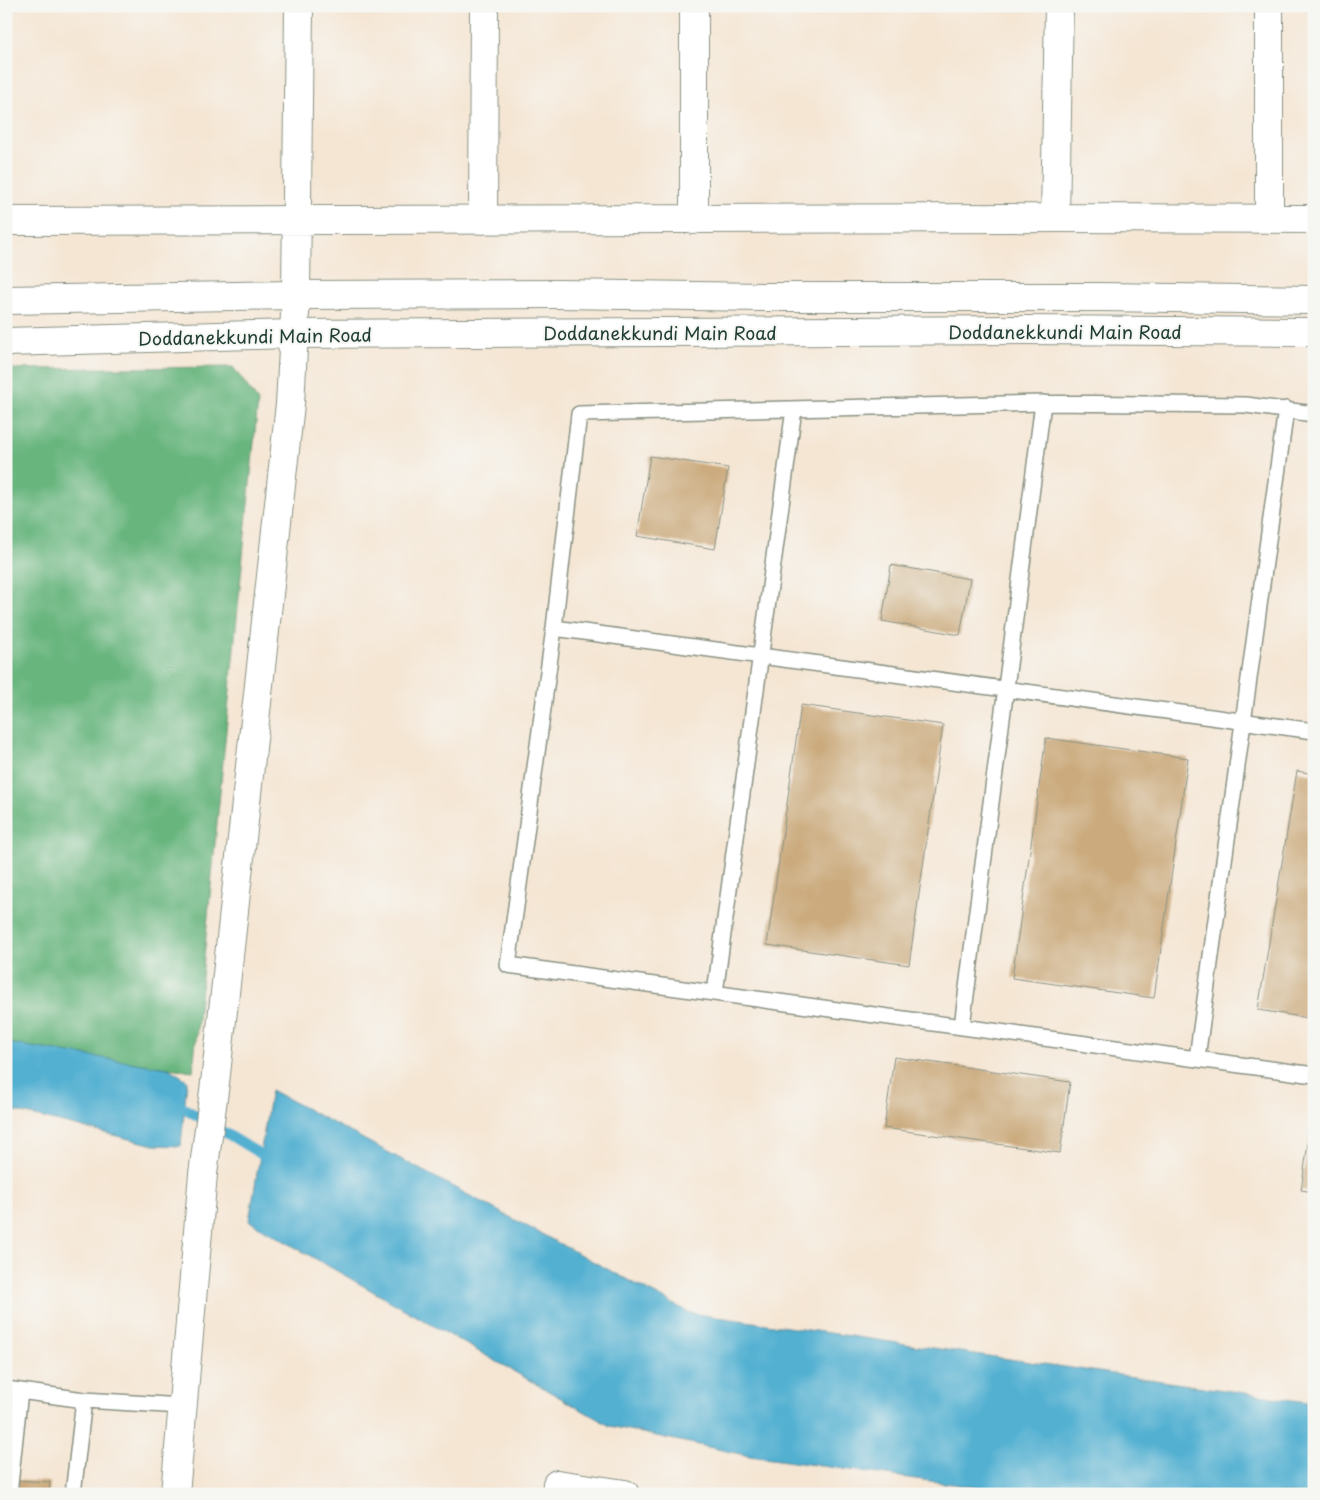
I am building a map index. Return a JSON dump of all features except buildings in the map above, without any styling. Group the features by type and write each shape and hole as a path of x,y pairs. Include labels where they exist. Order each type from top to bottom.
{"street":[{"path":"175,1494 203,1174 215,1083 290,404 296,295 299,6"},
{"path":"483,220 484,6"},
{"path":"694,6 694,220"},
{"path":"1055,218 1059,6"},
{"path":"1269,6 1269,219"},
{"path":"6,221 1314,219"},
{"name":"Doddanekkundi Main Road","path":"6,300 296,295 559,294 1314,300"},
{"name":"Doddanekkundi Main Road","path":"6,342 293,334 1024,330 1314,332"},
{"path":"556,1494 557,1484 625,1494"}],"lane":[{"path":"962,1026 1043,403"},
{"path":"1314,414 1246,405 1043,403 579,414 554,628 508,964 1314,1075"},
{"path":"715,993 794,409"},
{"path":"1197,1058 1286,409"},
{"path":"554,628 1314,731"},
{"path":"13,1390 84,1400 182,1406"},
{"path":"6,1398 13,1390"},
{"path":"9,1494 13,1390"},
{"path":"73,1494 84,1400"}],"green space":[{"path":"233,367 258,401 193,1071 6,1050 6,369"}],"water":[{"path":"6,1043 168,1068 187,1080 181,1146 154,1145 6,1109"},
{"path":"271,1090 690,1313 1314,1403 1314,1494 1024,1494 750,1456 610,1426 249,1221"}],"waterway":[{"path":"171,1105 184,1108 272,1161"}]}
